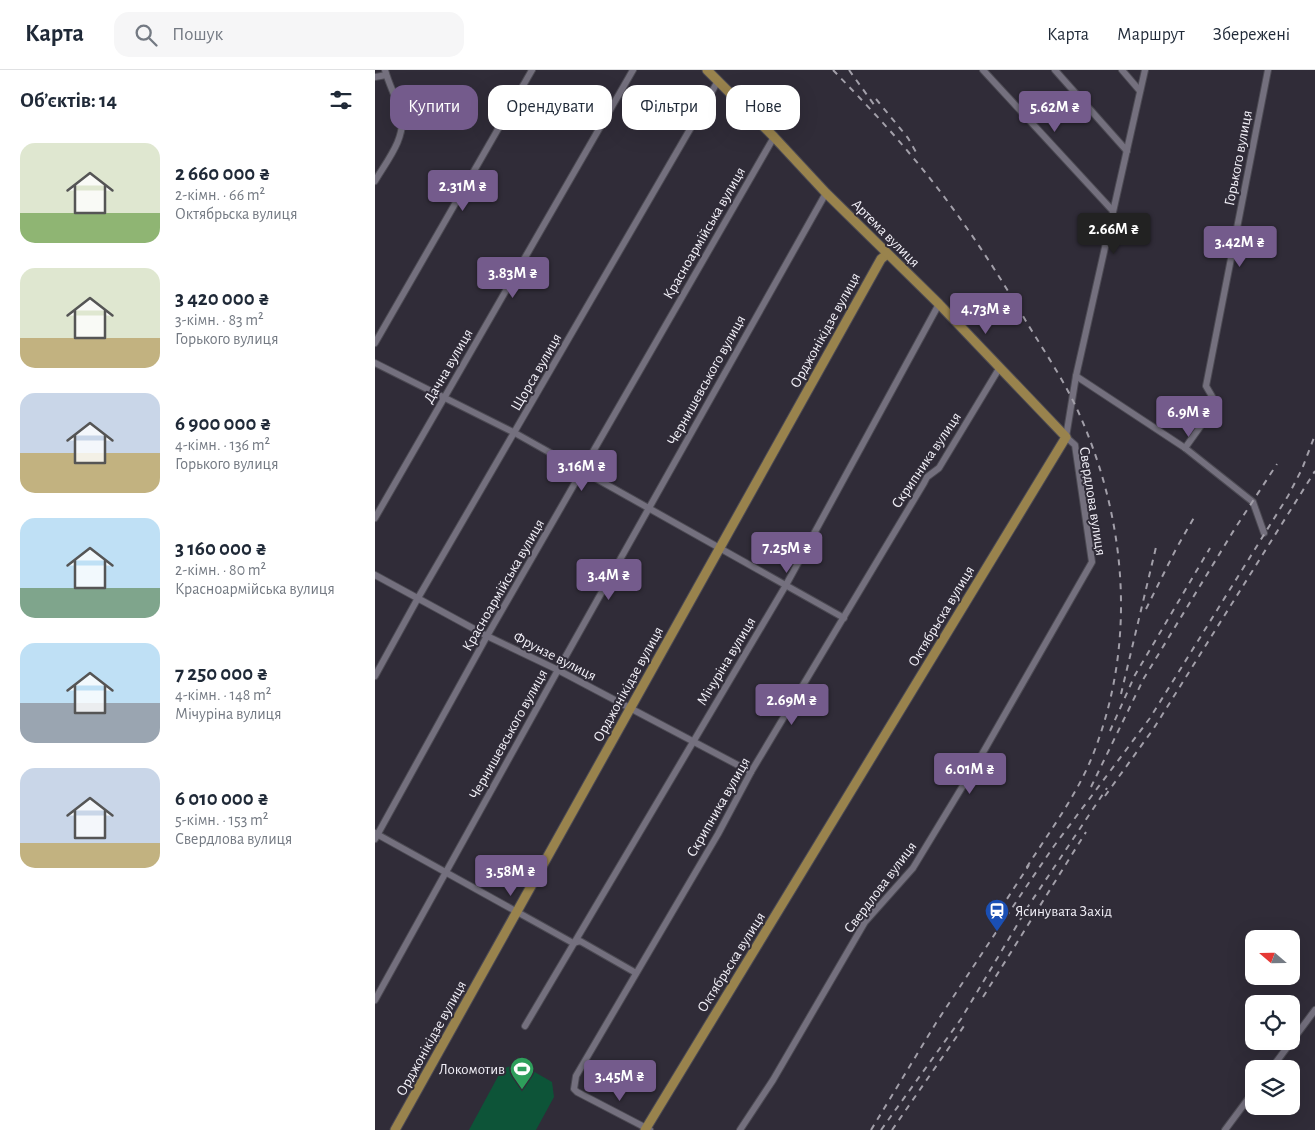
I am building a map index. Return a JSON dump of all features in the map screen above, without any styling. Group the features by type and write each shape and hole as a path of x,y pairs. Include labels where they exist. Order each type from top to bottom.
{"main road":[{"name":"Артема вулиця","path":"707,70 774,137 826,193 939,304 1066,436"},
{"name":"Орджонікідзе вулиця","path":"395,1130 881,259 887,254"},
{"name":"Октябрьска вулиця","path":"647,1129 1066,436"}],"street":[{"path":"375,343 532,70"},
{"name":"Дачна вулиця","path":"375,518 633,70"},
{"path":"983,70 1113,211"},
{"path":"1055,70 1127,151"},
{"path":"1123,70 1139,91"},
{"name":"Октябрьска вулиця","path":"1066,436 1076,376 1145,70"},
{"name":"Горького вулиця","path":"1185,448 1205,420 1213,398 1206,386 1268,70"},
{"path":"375,77 386,72 401,112 402,126 400,134 375,181"},
{"name":"Щорса вулиця","path":"375,676 418,598 718,81"},
{"name":"Красноармійська вулиця","path":"376,836 487,636 774,137"},
{"name":"Чернишевського вулиця","path":"375,1000 826,193"},
{"name":"Мічуріна вулиця","path":"525,1026 786,585 939,304"},
{"path":"375,363 515,433 844,618"},
{"name":"Скрипника вулиця","path":"647,1129 577,1092 574,1089 576,1076 718,834 751,772 927,477 939,468 1000,367"},
{"path":"1076,376 1185,448 1253,502 1264,533"},
{"name":"Свердлова вулиця","path":"740,1130 773,1080 865,922 913,868 981,756 1092,562 1075,445 1066,436"},
{"name":"Фрунзе вулиця","path":"375,575 487,636 558,670 751,772"},
{"path":"376,836 573,943 580,941 636,973"},
{"path":"1278,1060 1315,1010"},
{"path":"1225,1130 1245,1104"}],"green space":[{"name":"Локомотив","path":"519,1063 552,1082 554,1097 536,1130 469,1130 502,1069"}],"railway":[{"path":"833,70 901,143 926,174 1001,279 1056,370 1081,418 1096,458 1108,500 1121,584 1116,669 1107,711 1094,752 1080,783 1025,870"},
{"path":"849,70 875,106"},
{"path":"876,99 908,138 917,154"},
{"path":"871,1130 936,1023 1024,890 1054,846 1150,718 1288,496 1302,469 1315,435"},
{"path":"1091,787 1144,678 1234,530 1277,464"},
{"path":"1105,796 1154,728 1315,471"},
{"path":"1146,609 1196,514"},
{"path":"1121,694 1157,543"},
{"path":"1110,731 1135,675 1210,548"},
{"path":"881,1130 961,1019 1029,905 1107,788"},
{"path":"983,997 1086,832"},
{"path":"994,919 1029,865"},
{"path":"892,1130 964,1026"}],"place":[{"name":"Ясинувата Захід","path":"997,932"},
{"name":"Локомотив","path":"522,1090"}]}
